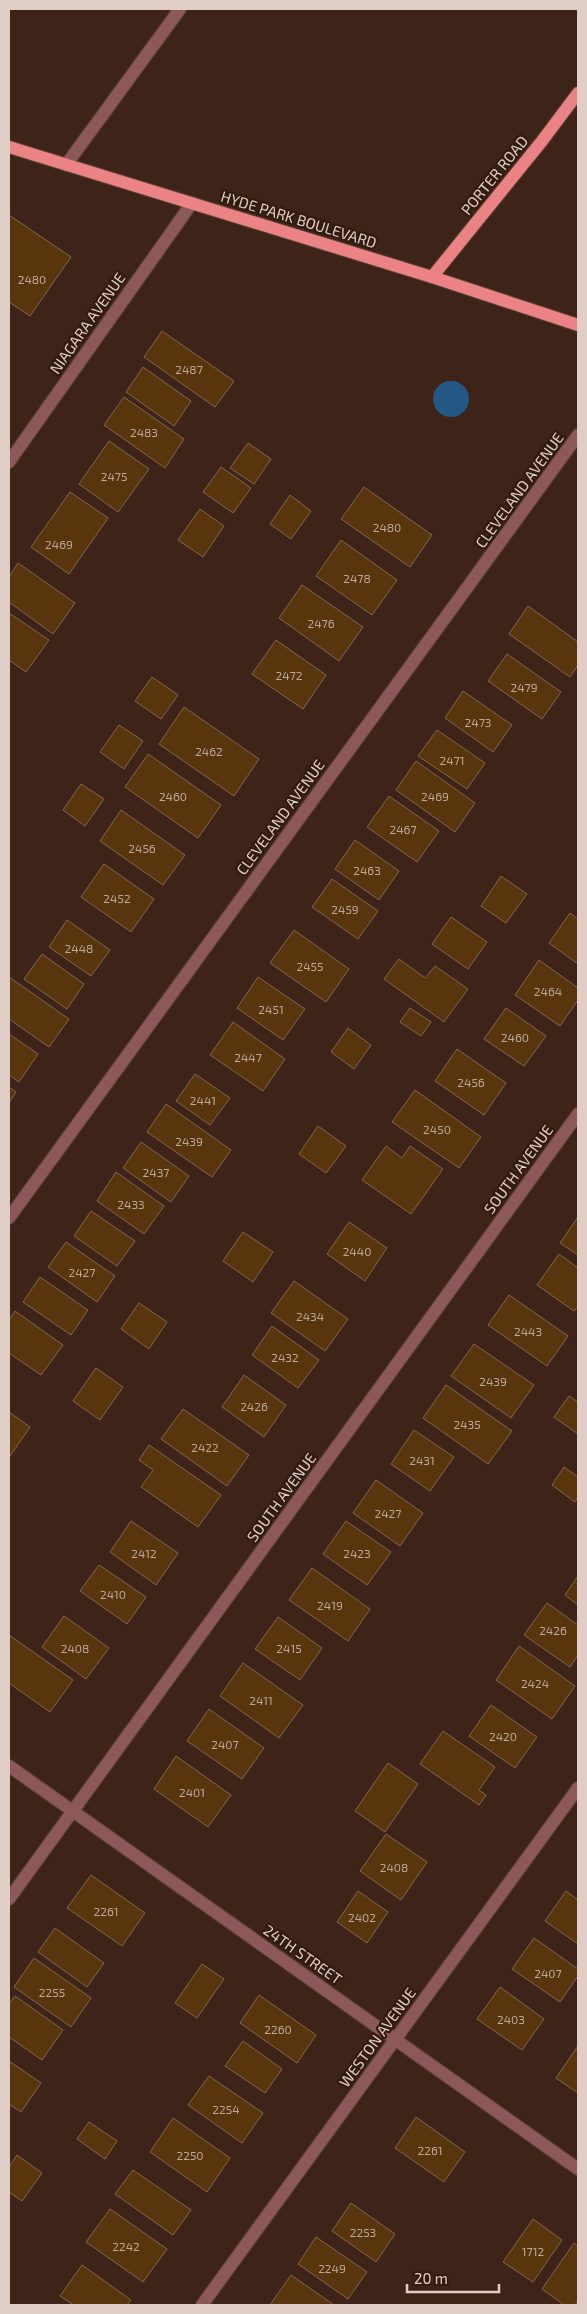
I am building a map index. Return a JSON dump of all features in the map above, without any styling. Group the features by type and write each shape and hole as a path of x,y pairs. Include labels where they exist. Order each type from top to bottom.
{"main road":[{"name":"PORTER ROAD","path":"432,277 542,142 578,93"},
{"name":"HYDE PARK BOULEVARD","path":"9,147 432,277 578,325"}],"street":[{"path":"66,165 180,9"},
{"name":"NIAGARA AVENUE","path":"9,462 192,203"},
{"name":"CLEVELAND AVENUE","path":"9,1218 578,436"},
{"name":"SOUTH AVENUE","path":"9,1899 578,1114"},
{"name":"24TH STREET","path":"9,1766 578,2169"},
{"name":"WESTON AVENUE","path":"202,2305 578,1788"}],"water":[{"path":"451,381 458,382 464,386 468,392 468,406 464,412 458,416 451,417 444,416 438,412 434,406 433,399 434,392 438,386 444,382"}],"building":[{"path":"9,215 71,257 30,316 9,302"},
{"path":"162,331 234,381 215,407 144,357"},
{"path":"143,367 191,401 174,426 126,392"},
{"path":"124,397 184,439 165,468 104,425"},
{"path":"109,441 149,469 118,512 79,484"},
{"path":"248,443 271,459 254,484 230,468"},
{"path":"221,467 251,488 233,513 203,492"},
{"path":"364,487 432,535 410,567 341,519"},
{"path":"70,492 108,518 69,574 31,547"},
{"path":"290,495 311,511 291,539 270,524"},
{"path":"200,509 224,526 203,557 178,540"},
{"path":"341,540 397,580 372,615 316,576"},
{"path":"18,563 75,603 53,634 9,602 9,577"},
{"path":"302,585 363,627 339,661 279,618"},
{"path":"528,606 578,642 578,665 570,677 509,634"},
{"path":"9,613 49,640 26,672 9,660"},
{"path":"276,640 326,675 303,709 252,674"},
{"path":"507,654 561,692 542,719 488,681"},
{"path":"152,677 178,695 161,719 135,701"},
{"path":"463,691 512,725 493,752 445,718"},
{"path":"184,707 259,759 234,796 159,744"},
{"path":"119,725 143,741 124,769 100,752"},
{"path":"437,730 485,763 467,789 418,756"},
{"path":"148,754 221,805 198,838 125,787"},
{"path":"416,761 475,803 455,832 396,790"},
{"path":"81,784 104,799 85,826 63,810"},
{"path":"389,796 439,831 417,862 367,827"},
{"path":"121,810 185,855 163,885 100,841"},
{"path":"355,840 399,871 379,900 335,869"},
{"path":"104,864 154,899 131,932 81,897"},
{"path":"501,876 527,894 506,923 481,906"},
{"path":"332,879 378,911 358,939 312,907"},
{"path":"570,913 578,919 578,964 549,943"},
{"path":"451,917 487,942 468,969 432,944"},
{"path":"67,920 110,950 91,976 49,947"},
{"path":"294,930 349,969 326,1002 270,963"},
{"path":"42,954 84,984 67,1009 24,979"},
{"path":"399,959 425,978 435,966 468,989 444,1022 384,979"},
{"path":"539,960 578,988 578,1000 560,1026 515,995"},
{"path":"9,977 69,1019 49,1047 9,1019"},
{"path":"258,977 305,1009 283,1040 237,1008"},
{"path":"410,1008 431,1022 421,1036 400,1022"},
{"path":"506,1008 546,1036 524,1066 484,1039"},
{"path":"233,1022 285,1059 263,1091 210,1055"},
{"path":"348,1028 371,1045 354,1069 331,1052"},
{"path":"9,1034 38,1054 19,1082 9,1075"},
{"path":"457,1049 506,1083 484,1115 435,1081"},
{"path":"195,1074 230,1098 210,1125 176,1101"},
{"path":"9,1087 16,1092 9,1103"},
{"path":"415,1090 481,1137 459,1168 392,1122"},
{"path":"166,1104 231,1150 212,1177 147,1132"},
{"path":"318,1126 346,1146 326,1173 299,1154"},
{"path":"141,1142 189,1176 171,1202 123,1168"},
{"path":"386,1146 402,1158 410,1146 443,1169 411,1214 362,1180"},
{"path":"116,1172 164,1206 144,1234 97,1201"},
{"path":"91,1211 135,1241 117,1266 74,1236"},
{"path":"578,1217 578,1255 560,1243"},
{"path":"349,1222 387,1248 365,1281 327,1254"},
{"path":"243,1232 273,1252 253,1282 223,1261"},
{"path":"66,1242 115,1276 97,1302 48,1267"},
{"path":"559,1254 578,1268 578,1306 574,1311 537,1285"},
{"path":"40,1277 88,1310 71,1335 23,1302"},
{"path":"294,1281 348,1319 325,1351 271,1313"},
{"path":"509,1295 568,1336 547,1366 488,1325"},
{"path":"139,1303 167,1322 149,1349 121,1329"},
{"path":"15,1311 63,1345 41,1375 9,1353 9,1320"},
{"path":"272,1326 319,1360 298,1388 252,1355"},
{"path":"474,1344 534,1385 511,1418 451,1376"},
{"path":"96,1368 123,1387 100,1420 73,1401"},
{"path":"244,1375 286,1405 264,1437 222,1407"},
{"path":"446,1385 512,1431 488,1464 423,1418"},
{"path":"569,1396 578,1402 578,1434 554,1417"},
{"path":"183,1409 249,1455 227,1486 161,1439"},
{"path":"9,1412 30,1427 10,1456 9,1456"},
{"path":"414,1430 454,1457 430,1491 391,1464"},
{"path":"149,1445 221,1495 198,1527 141,1487 153,1470 139,1460"},
{"path":"564,1467 578,1477 578,1497 575,1502 552,1485"},
{"path":"376,1480 423,1513 400,1546 353,1513"},
{"path":"131,1521 178,1553 156,1585 110,1552"},
{"path":"346,1521 391,1552 367,1585 323,1554"},
{"path":"99,1565 146,1597 127,1624 80,1591"},
{"path":"312,1568 370,1609 348,1641 289,1600"},
{"path":"578,1576 578,1605 565,1595"},
{"path":"547,1603 578,1625 578,1655 570,1667 524,1635"},
{"path":"64,1616 109,1648 86,1679 42,1647"},
{"path":"278,1617 322,1648 300,1680 255,1649"},
{"path":"9,1635 73,1680 50,1712 9,1683"},
{"path":"519,1646 575,1686 552,1719 496,1680"},
{"path":"243,1663 303,1705 279,1738 220,1696"},
{"path":"491,1705 537,1737 515,1768 469,1736"},
{"path":"209,1709 264,1748 242,1779 187,1741"},
{"path":"443,1731 495,1767 479,1790 486,1795 479,1805 420,1764"},
{"path":"176,1756 231,1795 208,1827 154,1789"},
{"path":"388,1763 418,1784 385,1832 355,1811"},
{"path":"386,1834 427,1862 401,1900 360,1871"},
{"path":"91,1875 145,1913 122,1946 67,1908"},
{"path":"358,1891 388,1912 367,1943 337,1922"},
{"path":"566,1891 578,1900 578,1944 545,1921"},
{"path":"55,1928 104,1963 87,1987 38,1952"},
{"path":"534,1938 578,1969 578,1976 560,2002 512,1969"},
{"path":"34,1958 91,1998 71,2027 14,1987"},
{"path":"202,1964 224,1979 197,2018 175,2003"},
{"path":"500,1987 544,2019 522,2050 477,2019"},
{"path":"259,1995 316,2035 297,2063 240,2023"},
{"path":"15,1996 63,2030 42,2060 9,2037 9,2004"},
{"path":"243,2041 282,2069 265,2093 225,2066"},
{"path":"578,2046 578,2093 556,2078"},
{"path":"9,2061 41,2083 21,2112 9,2104"},
{"path":"209,2076 263,2113 242,2143 188,2105"},
{"path":"416,2117 465,2152 444,2182 395,2148"},
{"path":"173,2118 230,2158 207,2192 150,2152"},
{"path":"89,2122 117,2141 105,2159 77,2139"},
{"path":"17,2155 42,2173 22,2201 9,2192 9,2167"},
{"path":"133,2170 191,2210 173,2235 115,2194"},
{"path":"351,2203 395,2234 376,2262 332,2231"},
{"path":"110,2209 167,2249 143,2282 86,2242"},
{"path":"533,2219 562,2240 533,2282 503,2262"},
{"path":"316,2237 367,2272 348,2299 298,2264"},
{"path":"574,2243 578,2246 578,2300 575,2305 564,2305 542,2289"},
{"path":"82,2265 131,2300 127,2305 74,2305 60,2296"},
{"path":"291,2275 334,2305 270,2305"}]}
